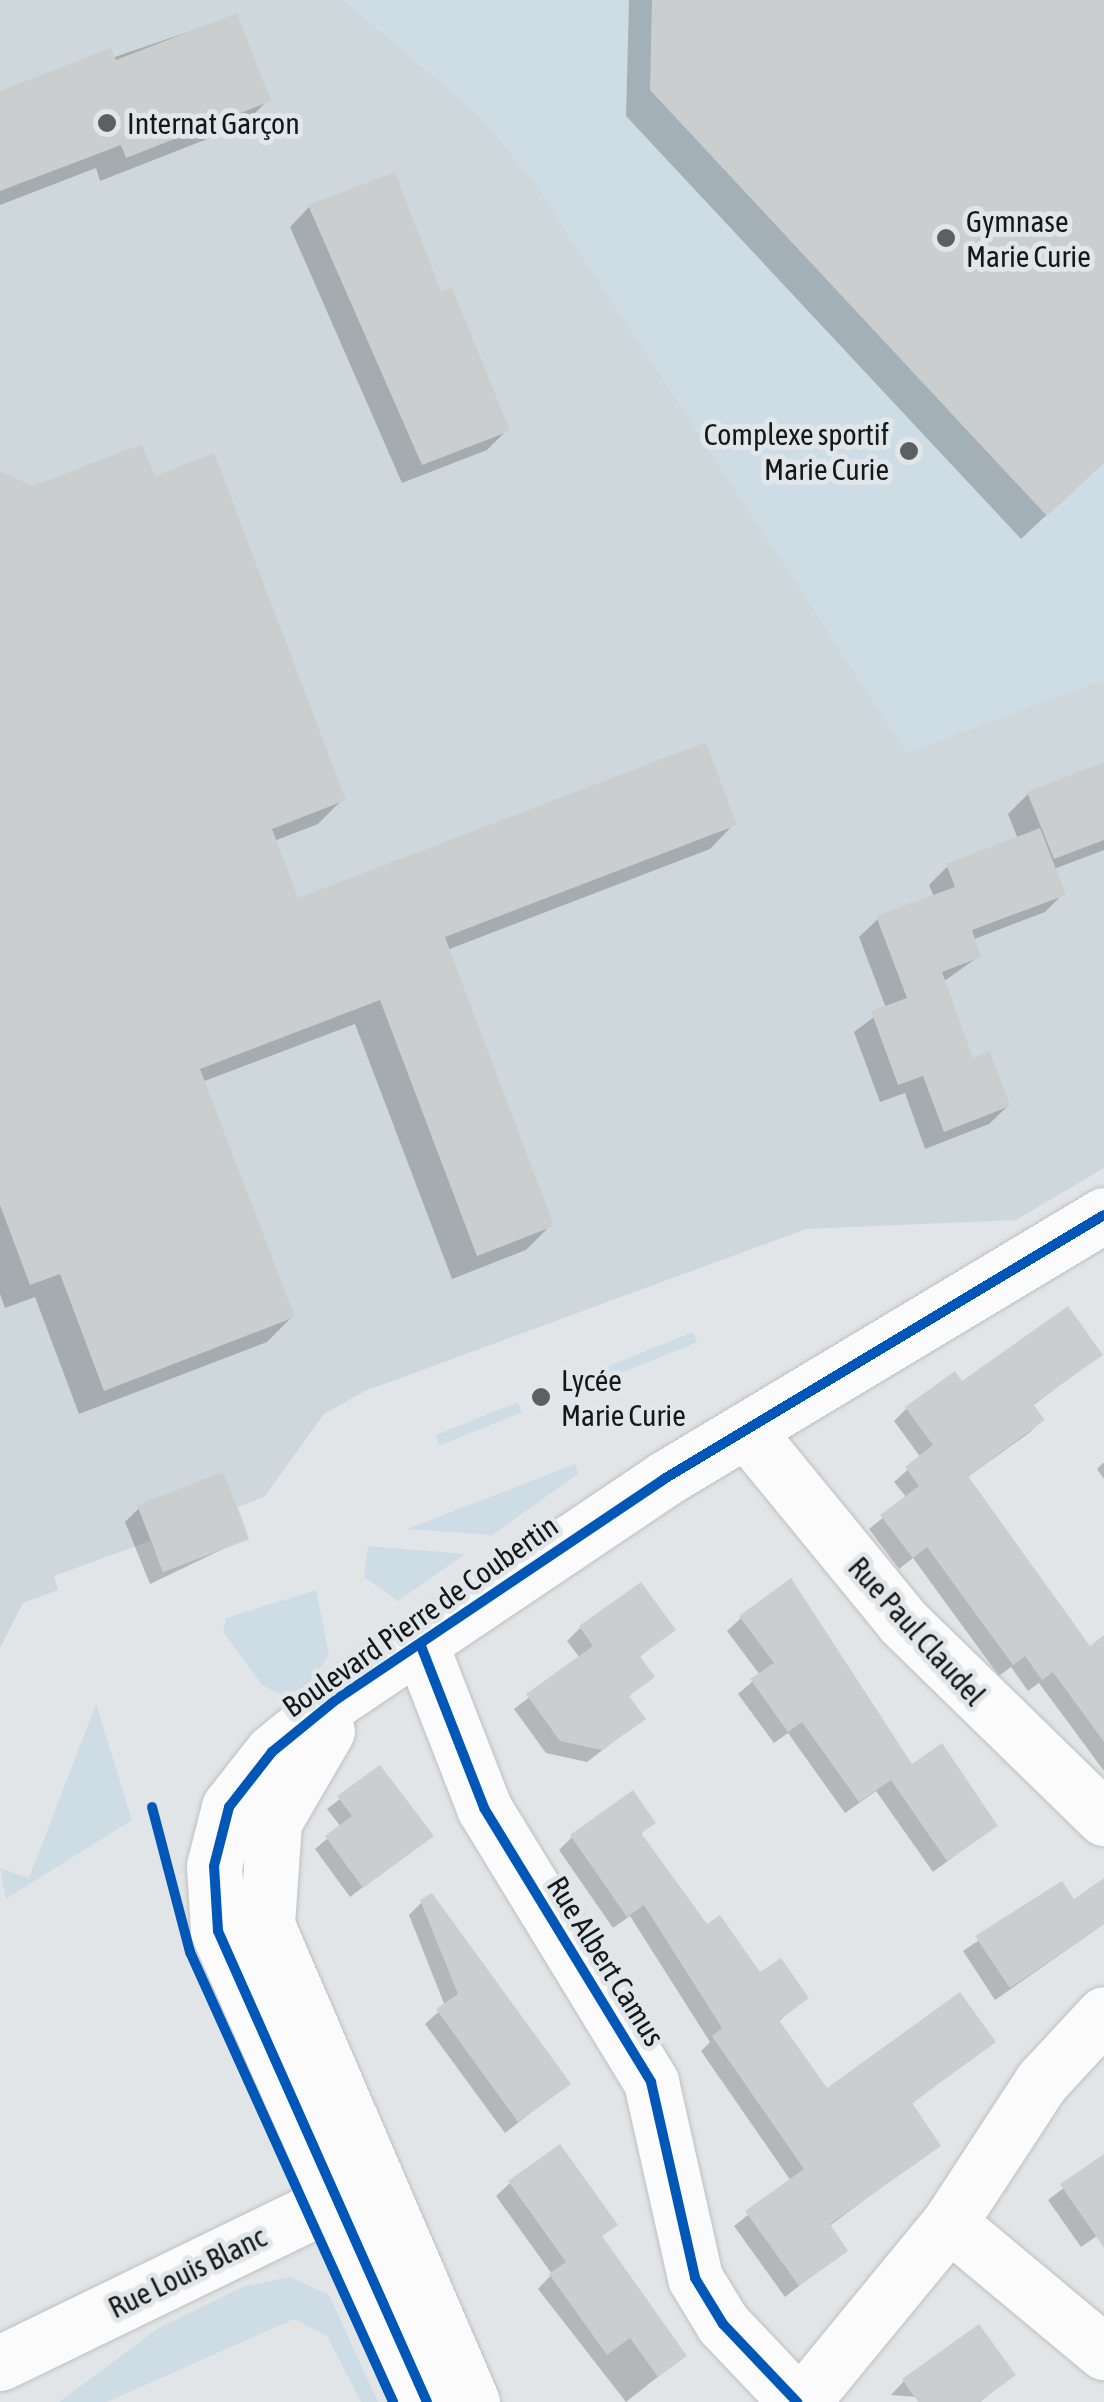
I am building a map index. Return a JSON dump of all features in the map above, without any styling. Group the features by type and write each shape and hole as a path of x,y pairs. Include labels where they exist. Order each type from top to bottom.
{"street":[{"name":"Boulevard Pierre de Coubertin","path":"427,2402 354,2191 264,1899 274,1822 293,1776 405,1657 746,1430 1104,1215"},
{"name":"Rue Paul Claudel","path":"746,1430 903,1622 1104,1818"},
{"name":"Rue Albert Camus","path":"405,1657 484,1808 651,2082 695,2278 723,2324 799,2402"},
{"path":"799,2402 948,2223 1042,2081 1104,2014"},
{"name":"Boulevard Pierre de Coubertin","path":"354,2191 472,2402"},
{"name":"Rue Louis Blanc","path":"0,2363 354,2191"},
{"path":"948,2223 1104,2352"}],"shaded area":[{"path":"0,0 344,0 477,113 531,177 907,752 1104,679 1104,1168 1016,1220 806,1229 365,1391 324,1414 264,1497 238,1507 249,1539 164,1572 150,1541 54,1576 58,1590 23,1603 0,1648"},
{"name":"Complexe sportif Marie Curie","path":"344,0 1104,0 1104,679 907,752 531,177 477,113"},
{"path":"693,1332 697,1342 563,1397 559,1386"},
{"path":"518,1402 522,1412 440,1446 435,1435"},
{"path":"575,1464 578,1474 492,1535 407,1529"},
{"path":"368,1546 465,1554 398,1601 364,1577"},
{"path":"316,1590 329,1654 299,1704 262,1685 223,1632 226,1618"},
{"path":"96,1704 132,1820 6,1899 0,1868 29,1878"},
{"path":"291,2277 329,2295 378,2402 361,2402 327,2336 294,2319 107,2402 59,2402 157,2329 242,2287"}],"building":[{"name":"Gymnase Marie Curie","path":"652,0 1104,0 1104,463 1047,516 650,90"},
{"name":"Internat Garçon","path":"237,13 271,101 126,158 121,145 0,191 0,91 111,48 116,60"},
{"path":"395,172 441,292 452,287 510,431 422,465 308,205"},
{"path":"142,444 155,476 214,453 346,800 272,829 298,898 706,742 737,825 445,937 554,1226 477,1256 380,1000 200,1069 295,1317 104,1391 60,1274 30,1285 0,1205 0,471 33,486"},
{"path":"1104,762 1104,840 1054,859 1027,792"},
{"path":"1040,828 1066,895 972,930 981,957 942,972 973,1058 990,1051 1010,1106 944,1132 923,1076 898,1085 871,1011 907,998 876,916 955,887 946,864"},
{"path":"1068,1306 1103,1355 1033,1404 1045,1420 968,1476 1090,1646 1104,1635 1104,1742 1053,1672 1042,1680 1025,1656 1013,1665 927,1547 913,1558 880,1515 919,1486 905,1467 933,1445 905,1407 955,1371 962,1381"},
{"path":"223,1472 249,1539 163,1572 137,1505"},
{"path":"791,1578 912,1764 942,1743 998,1826 947,1861 891,1780 859,1802 802,1722 788,1732 750,1679 774,1663 739,1616"},
{"path":"641,1582 676,1630 640,1656 655,1677 629,1696 646,1719 602,1750 560,1741 526,1694 593,1646 579,1626"},
{"path":"380,1765 434,1836 363,1888 325,1836 352,1816 337,1796"},
{"path":"633,1790 656,1823 641,1833 707,1924 720,1915 760,1972 781,1958 809,1998 779,2020 827,2088 960,1992 996,2042 912,2103 941,2146 830,2224 848,2251 799,2286 745,2211 804,2169 712,2036 722,2028 644,1905 627,1917 570,1835"},
{"path":"1104,1878 1104,1924 1010,1988 975,1936 1062,1881 1074,1899"},
{"path":"432,1893 571,2084 518,2122 436,2009 458,1994 420,1900"},
{"path":"560,2144 618,2225 602,2236 687,2356 658,2377 630,2338 607,2355 549,2274 566,2262 508,2181"},
{"path":"1104,2154 1104,2248 1060,2184"},
{"path":"979,2324 1016,2375 979,2402 918,2402 902,2379"}],"cycle path":[{"path":"427,2402 218,1931 214,1866 229,1807 272,1752 337,1699 664,1479 1104,1215"},
{"path":"421,1646 484,1808 651,2082 695,2278 723,2324 797,2402"},
{"path":"152,1807 190,1952 393,2402"}],"place":[{"name":"Internat Garçon","path":"107,123"},
{"name":"Gymnase Marie Curie","path":"946,238"},
{"name":"Complexe sportif Marie Curie","path":"909,451"},
{"name":"Lycée Marie Curie","path":"541,1397"}]}
